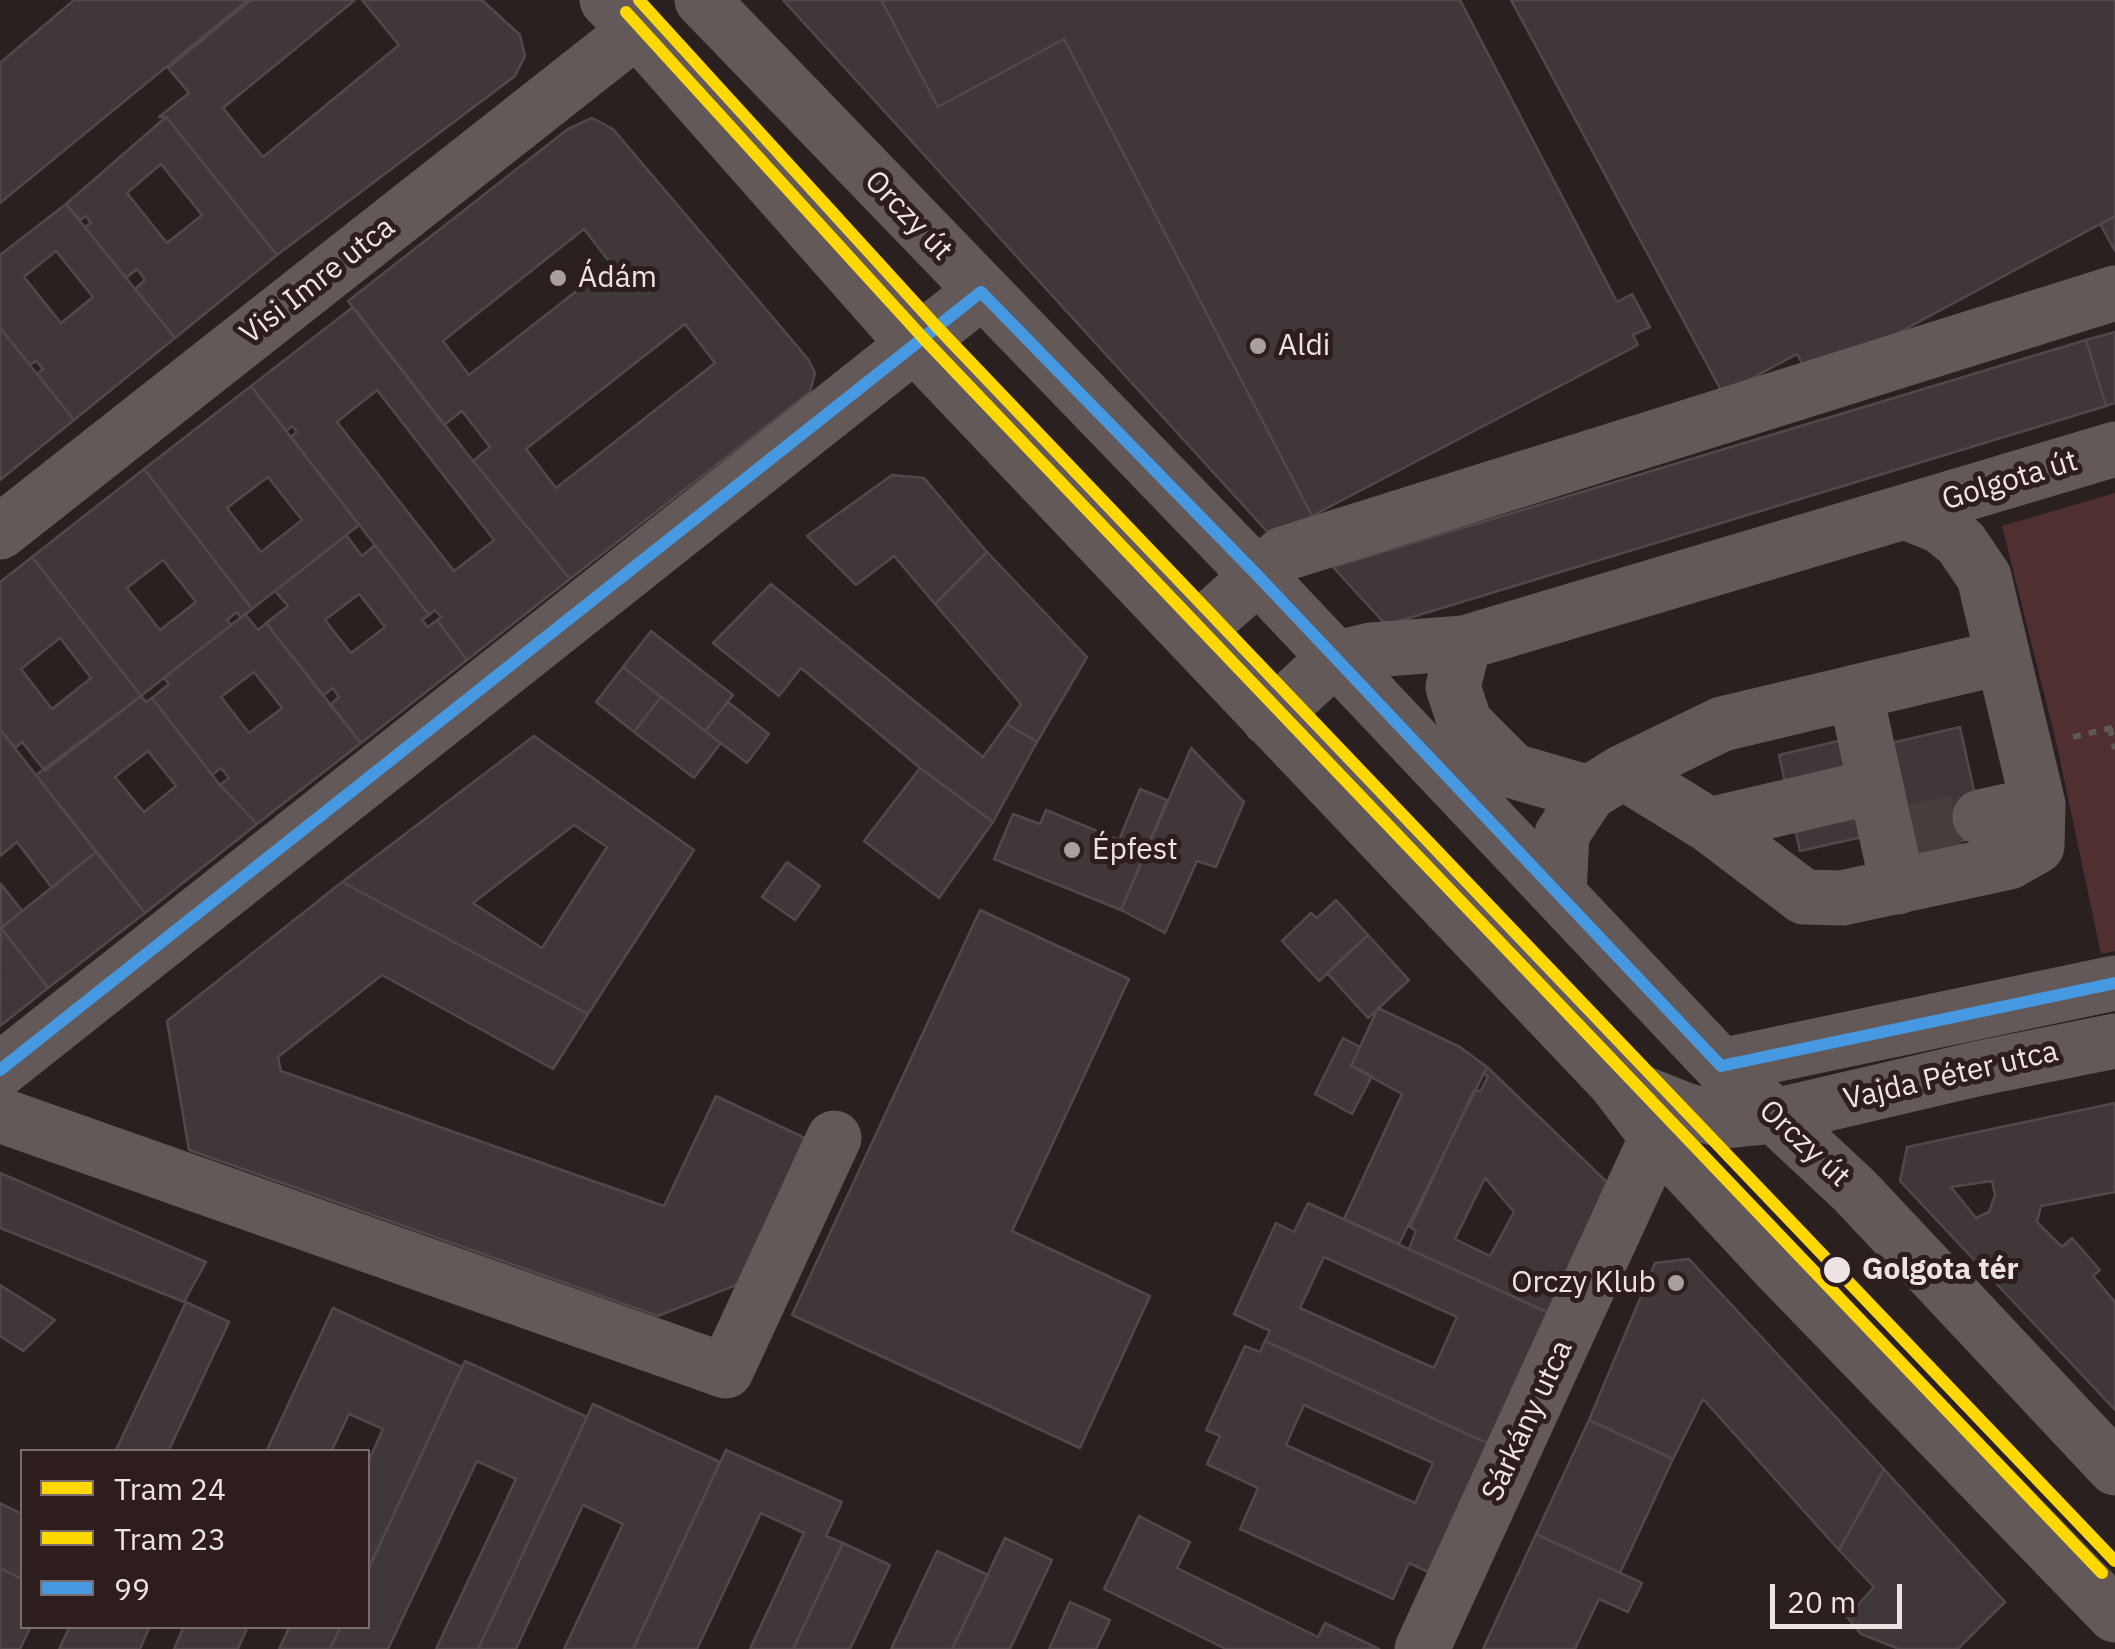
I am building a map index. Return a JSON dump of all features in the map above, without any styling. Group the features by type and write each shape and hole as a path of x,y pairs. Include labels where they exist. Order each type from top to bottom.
{"street":[{"name":"Orczy út","path":"702,0 1258,576 1721,1066 1855,1192 2115,1468"},
{"path":"622,15 916,346 1615,1082 1656,1138 2115,1615"},
{"name":"Visi Imre utca","path":"0,532 622,15"},
{"path":"0,1070 981,292"},
{"path":"1192,635 1284,554 2115,293"},
{"name":"Golgota út","path":"1905,512 2115,449"},
{"path":"1269,719 1334,659 1370,650 1464,643 1905,512 1940,526 1961,542 1984,577 2038,804 2038,846 2009,862 1891,836 1709,824"},
{"path":"1464,643 1453,687 1465,724 1513,770 1606,783 1709,824 1804,897 1842,898 1891,836"},
{"path":"1558,893 1562,834 1606,783 1722,724 2003,657"},
{"path":"1854,692 1891,836"},
{"path":"1980,818 2038,804"},
{"name":"Vajda Péter utca","path":"1721,1066 2115,983"},
{"name":"Vajda Péter utca","path":"1615,1082 1684,1110 1725,1121 1775,1116 1976,1068 2115,1041"},
{"path":"0,1115 726,1372 834,1138"},
{"name":"Sárkány utca","path":"1422,1649 1656,1138"}],"path":[{"path":"2110,728 2115,749"}],"shaded area":[{"path":"2115,493 2115,951 2101,954 2056,741 2002,526"}],"building":[{"path":"74,0 248,0 0,203 0,63"},
{"path":"251,0 355,0 223,108 263,157 399,45 362,0 482,0 520,35 525,56 515,76 277,255 166,117 159,117 189,93 168,68"},
{"path":"783,0 881,0 938,107 1064,39 1312,516 1273,538"},
{"path":"881,0 1460,0 1617,302 1632,294 1650,327 1633,335 1638,345 1312,516 1064,39 938,107"},
{"path":"1511,0 2115,0 2115,216 1811,380 1797,354 1723,394"},
{"path":"166,117 277,255 175,338 135,289 145,280 137,269 126,278 85,227 91,223 86,216 80,220 66,204","holes":["161,164 202,215 167,243 127,193"]},
{"path":"592,118 613,129 808,359 815,373 810,392 570,579 473,461 490,447 462,411 444,425 348,301 568,129","holes":["584,229 611,264 469,375 443,341","685,324 715,363 556,488 526,449"]},
{"path":"66,204 175,338 74,420 37,374 43,369 36,361 30,365 0,328 0,255","holes":["56,251 93,297 61,323 24,277"]},
{"path":"2115,216 2115,251 2100,224"},
{"path":"353,307 570,579 467,660 437,620 441,617 435,610 429,615 291,437 297,432 292,426 286,431 251,386","holes":["377,390 494,540 454,571 337,422"]},
{"path":"0,328 74,420 0,480"},
{"path":"2115,332 2115,403 2106,406 2086,340"},
{"path":"2086,340 2106,406 1386,625 1333,567"},
{"path":"251,386 359,525 252,609 144,469","holes":["268,477 302,520 261,552 227,508"]},
{"path":"144,469 252,609 241,618 237,612 227,620 231,625 141,696 32,557","holes":["163,560 196,602 160,630 127,588"]},
{"path":"892,475 924,478 987,552 935,604 894,556 856,585 807,536"},
{"path":"346,535 362,556 375,545 429,615 422,620 428,627 437,620 467,660 361,743 330,705 339,697 333,688 323,696 266,623 288,606 275,591","holes":["359,594 385,627 351,653 325,620"]},
{"path":"987,552 1087,657 1037,742 1007,724 1021,704 935,604"},
{"path":"32,557 141,696 45,771 22,742 15,748 0,729 0,582","holes":["60,638 91,678 52,709 21,669"]},
{"path":"771,584 983,757 1007,724 1037,742 993,822 920,768 801,668 779,696 713,643"},
{"path":"245,614 258,630 266,623 361,743 257,824 220,785 229,778 221,768 212,775 152,698 169,684 164,678","holes":["254,672 282,708 249,733 221,697"]},
{"path":"651,631 733,695 705,731 623,667"},
{"path":"623,667 661,697 634,732 596,702"},
{"path":"141,696 146,702 152,698 220,785 257,824 145,913 36,775","holes":["148,751 176,786 144,812 115,777"]},
{"path":"661,697 721,743 694,778 634,732"},
{"path":"728,702 769,734 747,763 705,731"},
{"path":"1960,727 1984,836 1907,853 1883,745"},
{"path":"0,729 96,852 52,888 17,842 0,856"},
{"path":"1880,731 1902,828 1800,851 1779,755"},
{"path":"534,736 694,850 588,1014 342,882","holes":["574,825 607,847 542,948 473,903"]},
{"path":"1191,748 1244,802 1216,867 1197,861 1165,933 1121,910"},
{"path":"920,768 993,822 939,898 864,841"},
{"name":"Épfest","path":"1140,789 1167,800 1121,910 994,859 1013,814 1040,824 1046,810 1119,840"},
{"path":"96,852 145,913 48,988 1,928"},
{"path":"787,862 820,886 795,920 762,897"},
{"path":"342,882 588,1014 553,1069 382,975 278,1057 281,1071 664,1206 716,1096 807,1139 741,1283 658,1316 189,1150 167,1021"},
{"path":"1,884 22,911 1,928 48,988 0,1026"},
{"path":"1336,900 1368,935 1319,981 1282,941 1311,913 1317,918"},
{"path":"980,910 1129,979 1012,1231 1150,1296 1080,1448 792,1315"},
{"path":"1368,935 1409,980 1368,1018 1327,973"},
{"path":"1378,1008 1460,1047 1487,1067 1399,1244 1344,1219 1402,1094 1351,1066"},
{"path":"1343,1038 1360,1047 1351,1066 1372,1076 1352,1114 1315,1094"},
{"path":"1487,1067 1610,1185 1562,1319 1409,1249 1416,1231 1410,1227 1474,1090 1481,1091 1488,1076 1484,1074","holes":["1485,1178 1514,1212 1490,1256 1455,1239"]},
{"path":"2115,1103 2115,1192 2041,1206 2037,1222 2062,1247 2072,1238 2100,1270 2093,1276 2115,1302 2115,1410 1900,1181 1907,1147","holes":["1992,1181 1995,1195 1989,1212 1976,1218 1951,1187"]},
{"path":"0,1173 206,1262 184,1302 0,1228"},
{"path":"1308,1203 1562,1319 1502,1450 1265,1341 1270,1331 1234,1314 1276,1223 1294,1232","holes":["1324,1257 1457,1317 1434,1368 1300,1308"]},
{"path":"1689,1259 1884,1469 1839,1550 1703,1399 1673,1459 1589,1420 1655,1263"},
{"path":"0,1285 55,1320 23,1351 0,1336"},
{"path":"186,1302 229,1322 169,1449 116,1449"},
{"path":"333,1308 462,1367 370,1566 370,1458 383,1429 349,1414 332,1449 267,1449"},
{"path":"1265,1341 1502,1450 1443,1579 1409,1563 1393,1599 1240,1529 1258,1488 1207,1464 1220,1436 1206,1430 1245,1346 1260,1352","holes":["1304,1405 1433,1463 1415,1503 1286,1445"]},
{"path":"465,1361 587,1417 478,1649 436,1649 516,1479 477,1461 388,1649 330,1649 340,1629 370,1629 370,1566"},
{"path":"593,1404 720,1462 633,1649 564,1649 623,1524 583,1505 516,1649 478,1649"},
{"path":"1589,1420 1673,1459 1620,1573 1536,1534"},
{"path":"726,1450 842,1502 826,1536 843,1543 793,1649 750,1649 804,1533 761,1513 697,1649 633,1649"},
{"path":"1884,1469 2005,1602 1958,1649 1899,1649 1861,1634 1847,1617 1874,1587 1839,1550"},
{"path":"0,1503 20,1513 20,1578 0,1568"},
{"path":"1139,1516 1190,1542 1177,1568 1318,1637 1325,1623 1379,1649 1226,1649 1104,1589"},
{"path":"1536,1534 1642,1583 1628,1612 1599,1599 1575,1649 1483,1649"},
{"path":"1005,1538 1052,1560 1010,1649 952,1649"},
{"path":"843,1543 890,1565 850,1649 793,1649"},
{"path":"937,1551 988,1575 952,1649 891,1649"},
{"path":"0,1568 20,1578 20,1629 30,1629 20,1649 0,1649"},
{"path":"1070,1602 1110,1620 1096,1649 1049,1649"},
{"path":"69,1629 149,1629 140,1649 59,1649"},
{"path":"183,1629 247,1629 238,1649 174,1649"},
{"path":"289,1629 340,1629 330,1649 279,1649"}],"tunnel":[{"path":"1903,834 1980,817"}],"tram line":[{"name":"24","path":"639,0 938,328 2115,1561"},
{"name":"23","path":"626,12 925,340 2102,1573"}],"transit line":[{"name":"99","path":"0,1070 981,292 1258,576 1721,1066 2115,983"}],"place":[{"name":"Ádám","path":"558,278"},
{"name":"Aldi","path":"1258,346"},
{"name":"Épfest","path":"1072,850"},
{"name":"Golgota tér","path":"1837,1270"},
{"name":"Orczy Klub","path":"1676,1283"}]}
